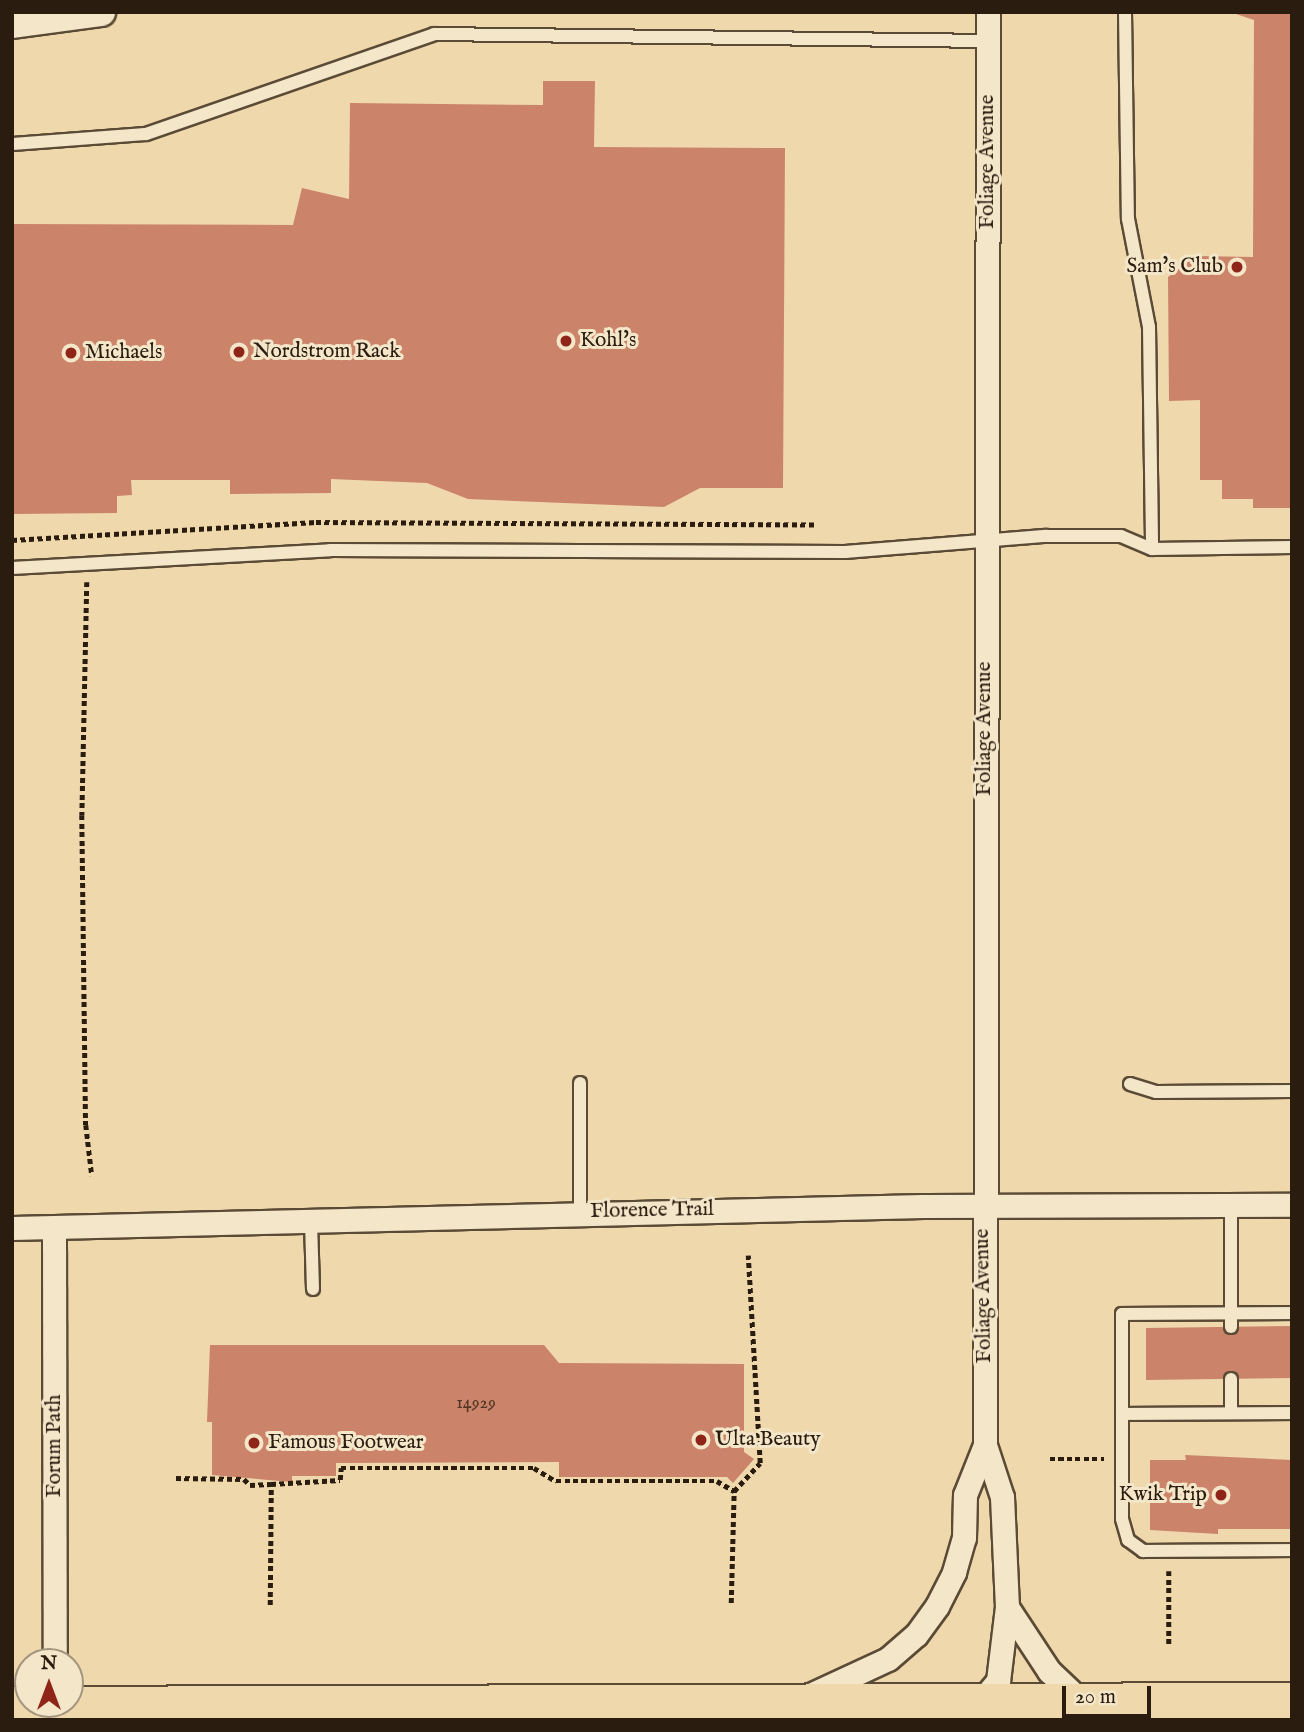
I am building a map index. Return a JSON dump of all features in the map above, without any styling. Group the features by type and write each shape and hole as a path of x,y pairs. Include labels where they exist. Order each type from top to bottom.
{"highway":[{"path":"84,1705 794,1702 971,1710 1292,1702"}],"street":[{"path":"12,24 101,12"},
{"name":"Foliage Avenue","path":"971,1710 998,1681 1004,1658 1007,1607 1002,1497 985,1445 983,1205 988,12"},
{"name":"Florence Trail","path":"12,1228 54,1230 580,1213 983,1205 1292,1205"},
{"name":"Forum Path","path":"54,1230 55,1648"},
{"name":"Foliage Avenue","path":"794,1702 888,1658 923,1625 954,1572 964,1538 965,1495 985,1445"},
{"path":"1007,1607 1049,1671 1086,1708"}],"lane":[{"path":"1125,12 1128,219 1149,327 1152,549"},
{"path":"12,144 146,134 435,34 988,41"},
{"path":"12,568 330,550 845,552 1121,536 1152,549 1292,547"},
{"path":"580,1083 580,1213"},
{"path":"1130,1084 1156,1092 1292,1091"},
{"path":"1231,1205 1231,1320"},
{"path":"311,1222 313,1289"},
{"path":"1292,1313 1231,1320 1122,1314 1122,1519 1128,1540 1143,1550 1292,1550"},
{"path":"1231,1379 1231,1413"},
{"path":"1122,1414 1292,1413"}],"path":[{"path":"86,536 83,1016 92,1176"},
{"path":"731,1602 734,1491 760,1463 748,1255"},
{"path":"176,1478 244,1479 250,1485 340,1480 341,1468 534,1468 556,1481 717,1481 734,1491"},
{"path":"270,1605 271,1484"},
{"path":"1169,1550 1169,1644"}],"building":[{"name":"Sam's Club","path":"1230,12 1292,12 1292,508 1253,508 1253,499 1222,499 1222,480 1200,480 1200,400 1169,401 1168,277 1196,256 1253,257 1254,20"},
{"name":"Kohl's","path":"543,81 595,81 594,147 785,148 783,488 700,488 664,507 468,499 427,483 331,479 331,493 230,494 230,480 131,480 132,495 117,496 117,513 12,514 12,224 293,225 302,188 349,199 350,103 543,105"},
{"path":"1292,1326 1292,1378 1146,1380 1146,1328"},
{"path":"210,1345 544,1345 559,1363 744,1364 744,1452 754,1459 733,1483 727,1477 559,1477 559,1462 336,1463 336,1476 292,1476 292,1482 212,1475 212,1422 207,1422"},
{"name":"Kwik Trip","path":"1185,1455 1292,1460 1292,1529 1218,1529 1218,1534 1150,1530 1150,1460 1186,1460"}],"place":[{"name":"Sam's Club","path":"1237,267"},
{"name":"Kohl's","path":"566,341"},
{"name":"Nordstrom Rack","path":"239,352"},
{"name":"Michaels","path":"71,353"},
{"name":"Ulta Beauty","path":"701,1440"},
{"name":"Famous Footwear","path":"254,1443"},
{"name":"Kwik Trip","path":"1221,1495"}]}
